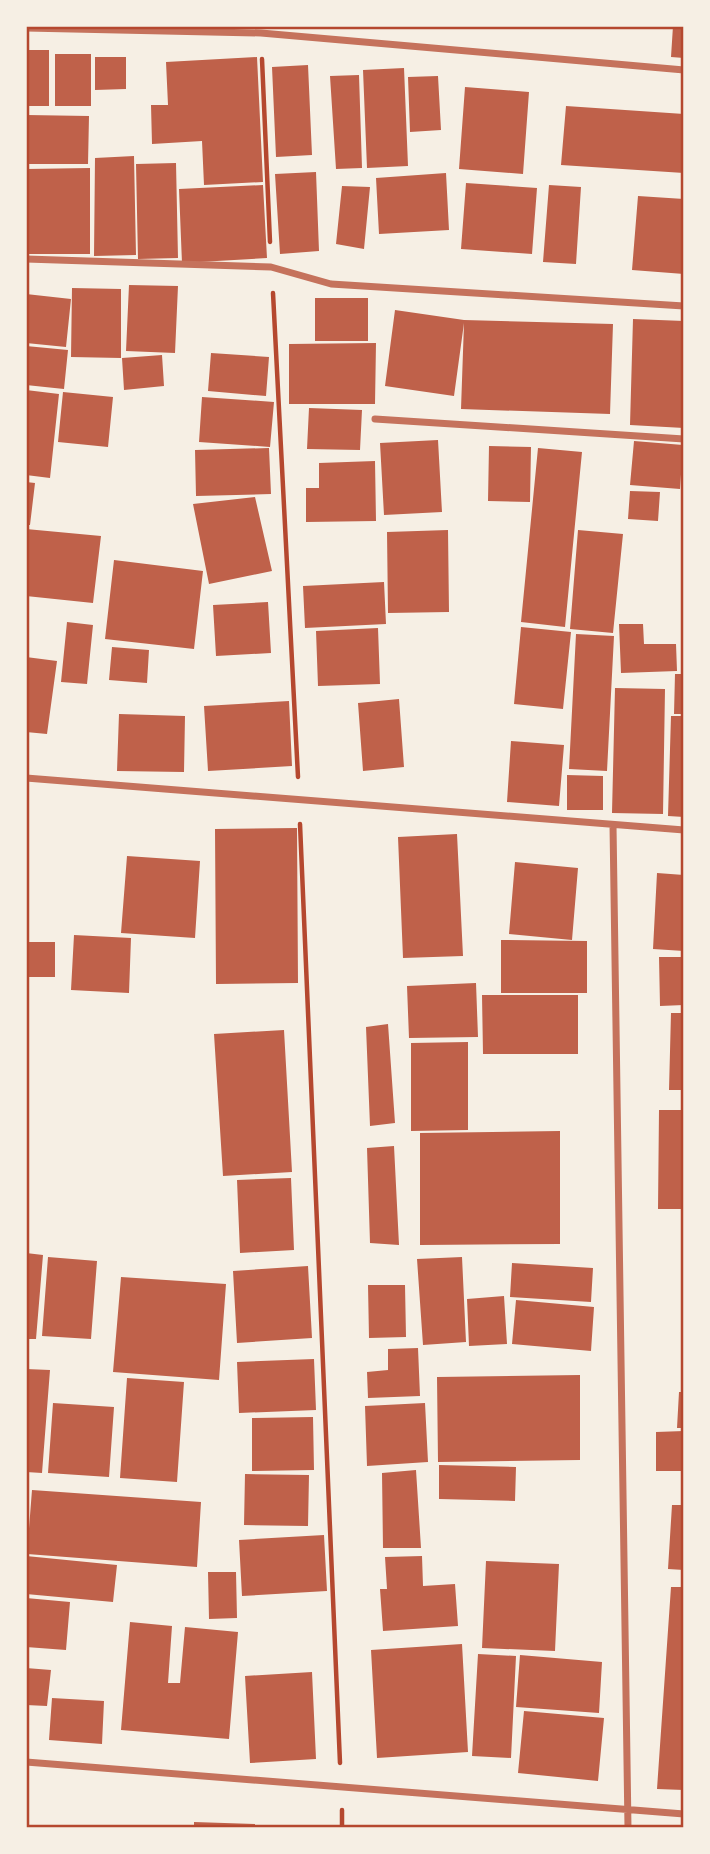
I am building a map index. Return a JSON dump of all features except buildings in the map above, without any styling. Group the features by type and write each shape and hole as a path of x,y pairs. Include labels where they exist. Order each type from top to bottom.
{"street":[{"path":"26,28 261,33 684,70"},
{"path":"26,259 271,267 331,284 684,306"},
{"path":"375,419 684,439"},
{"path":"26,778 684,830"},
{"path":"613,824 628,1828"},
{"path":"26,1762 684,1814"}],"path":[{"path":"261,33 299,799 341,1785"}]}
